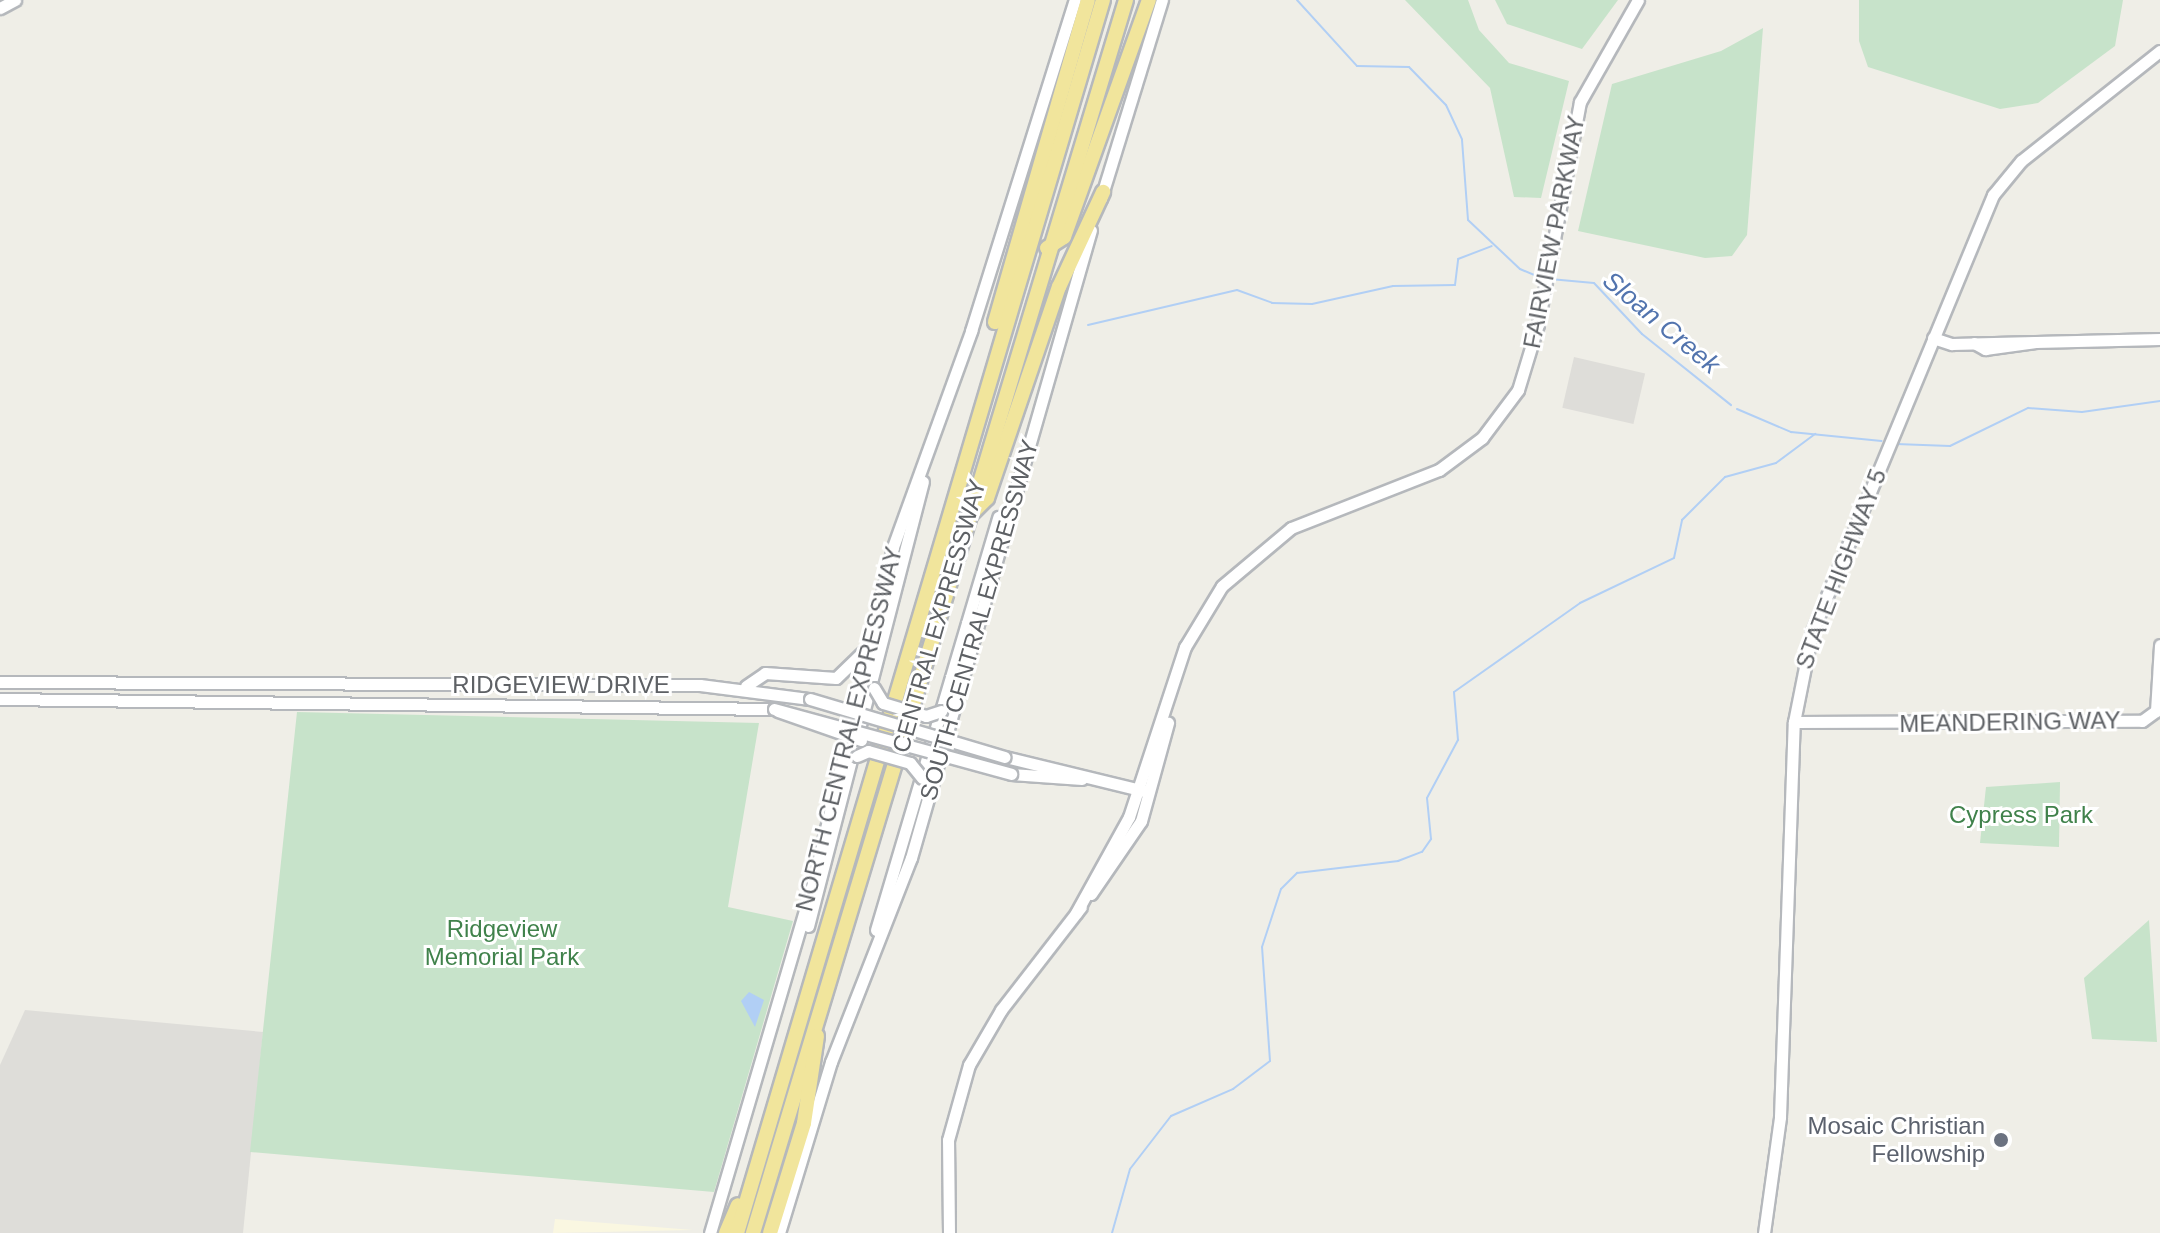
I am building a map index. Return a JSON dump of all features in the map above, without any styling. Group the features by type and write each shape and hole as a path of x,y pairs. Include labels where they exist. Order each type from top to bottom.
{"highway":[{"path":"951,501 1019,229 1088,0"},
{"name":"CENTRAL EXPRESSWAY","path":"737,1233 951,501 1103,0"},
{"name":"CENTRAL EXPRESSWAY","path":"753,1233 817,1029 1047,248 1126,0"},
{"path":"1047,248 1064,237 1149,0"},
{"path":"967,517 987,498 1059,287 1103,192"},
{"path":"770,1233 807,1109 820,1053 817,1029"},
{"path":"726,1233 755,1173"}],"main road":[{"path":"0,8 15,0"},
{"name":"NORTH CENTRAL EXPRESSWAY","path":"710,1233 825,836 864,652 1075,0"},
{"name":"SOUTH CENTRAL EXPRESSWAY","path":"779,1233 862,976 911,858 1025,453 1162,0"},
{"name":"FAIRVIEW PARKWAY","path":"949,1233 948,1140 969,1065 995,1018 1127,846 1146,792 1174,683 1203,611 1254,553 1321,514 1415,483 1482,438 1518,390 1538,324 1554,229 1584,91 1638,0"},
{"name":"STATE HIGHWAY 5","path":"1764,1233 1780,1117 1794,722 1816,619 1933,338 2004,178 2160,51"},
{"path":"1933,338 1974,343 2160,339"},
{"path":"773,1021 834,840 874,688 932,443"},
{"path":"862,976 979,581 1025,453"},
{"name":"MEANDERING WAY","path":"1794,722 2142,721 2156,711 2160,645"},
{"path":"746,686 765,673 836,678 864,652"},
{"name":"RIDGEVIEW DRIVE","path":"0,682 746,686 769,689 1031,764 1111,779 1146,792"},
{"path":"283,685 283,703"},
{"path":"629,685 629,703"},
{"path":"874,688 883,703 926,716 941,711"},
{"name":"RIDGEVIEW DRIVE","path":"0,699 629,703 774,709 862,736 1011,774 1111,779"},
{"path":"857,756 868,751 910,763 922,778"}],"shaded area":[{"path":"1574,357 1645,373 1633,424 1562,408"},
{"path":"25,1010 263,1032 243,1233 0,1233 0,1065"},
{"path":"555,1219 693,1230 553,1233"}],"green space":[{"path":"1405,0 1468,0 1479,30 1509,63 1569,81 1541,198 1514,197 1490,88"},
{"path":"1495,0 1618,0 1582,49 1507,24"},
{"path":"1859,0 2123,0 2115,46 2038,103 2000,109 1868,67 1859,41"},
{"path":"1763,28 1747,235 1732,256 1705,258 1578,231 1612,84 1721,51"},
{"name":"Ridgeview Memorial Park","path":"297,712 759,723 728,907 793,921 714,1192 250,1152"},
{"name":"Cypress Park","path":"2060,782 2059,847 1980,843 1986,787"},
{"path":"2149,920 2157,1042 2092,1039 2084,978"}],"water":[{"path":"749,992 764,1000 755,1027 741,1001"}],"waterway":[{"name":"Sloan Creek","path":"1297,0 1357,66 1409,67 1446,105 1462,140 1468,220 1520,269 1544,279"},
{"path":"1088,325 1237,290 1272,303 1312,304 1393,286 1455,285 1458,259 1492,246"},
{"name":"Sloan Creek","path":"1550,279 1594,283 1642,334 1731,405"},
{"name":"Sloan Creek","path":"1896,444 1950,446 2028,408 2082,412 2160,401"},
{"name":"Sloan Creek","path":"1737,409 1791,432 1882,441"},
{"path":"1112,1233 1130,1169 1171,1116 1233,1089 1270,1061 1262,947 1281,889 1297,873 1398,861 1422,852 1431,839 1427,798 1458,740 1454,692 1580,603 1674,558 1682,520 1725,477 1776,463 1815,434"}],"place":[{"name":"Mosaic Christian Fellowship","path":"2001,1140"}]}
